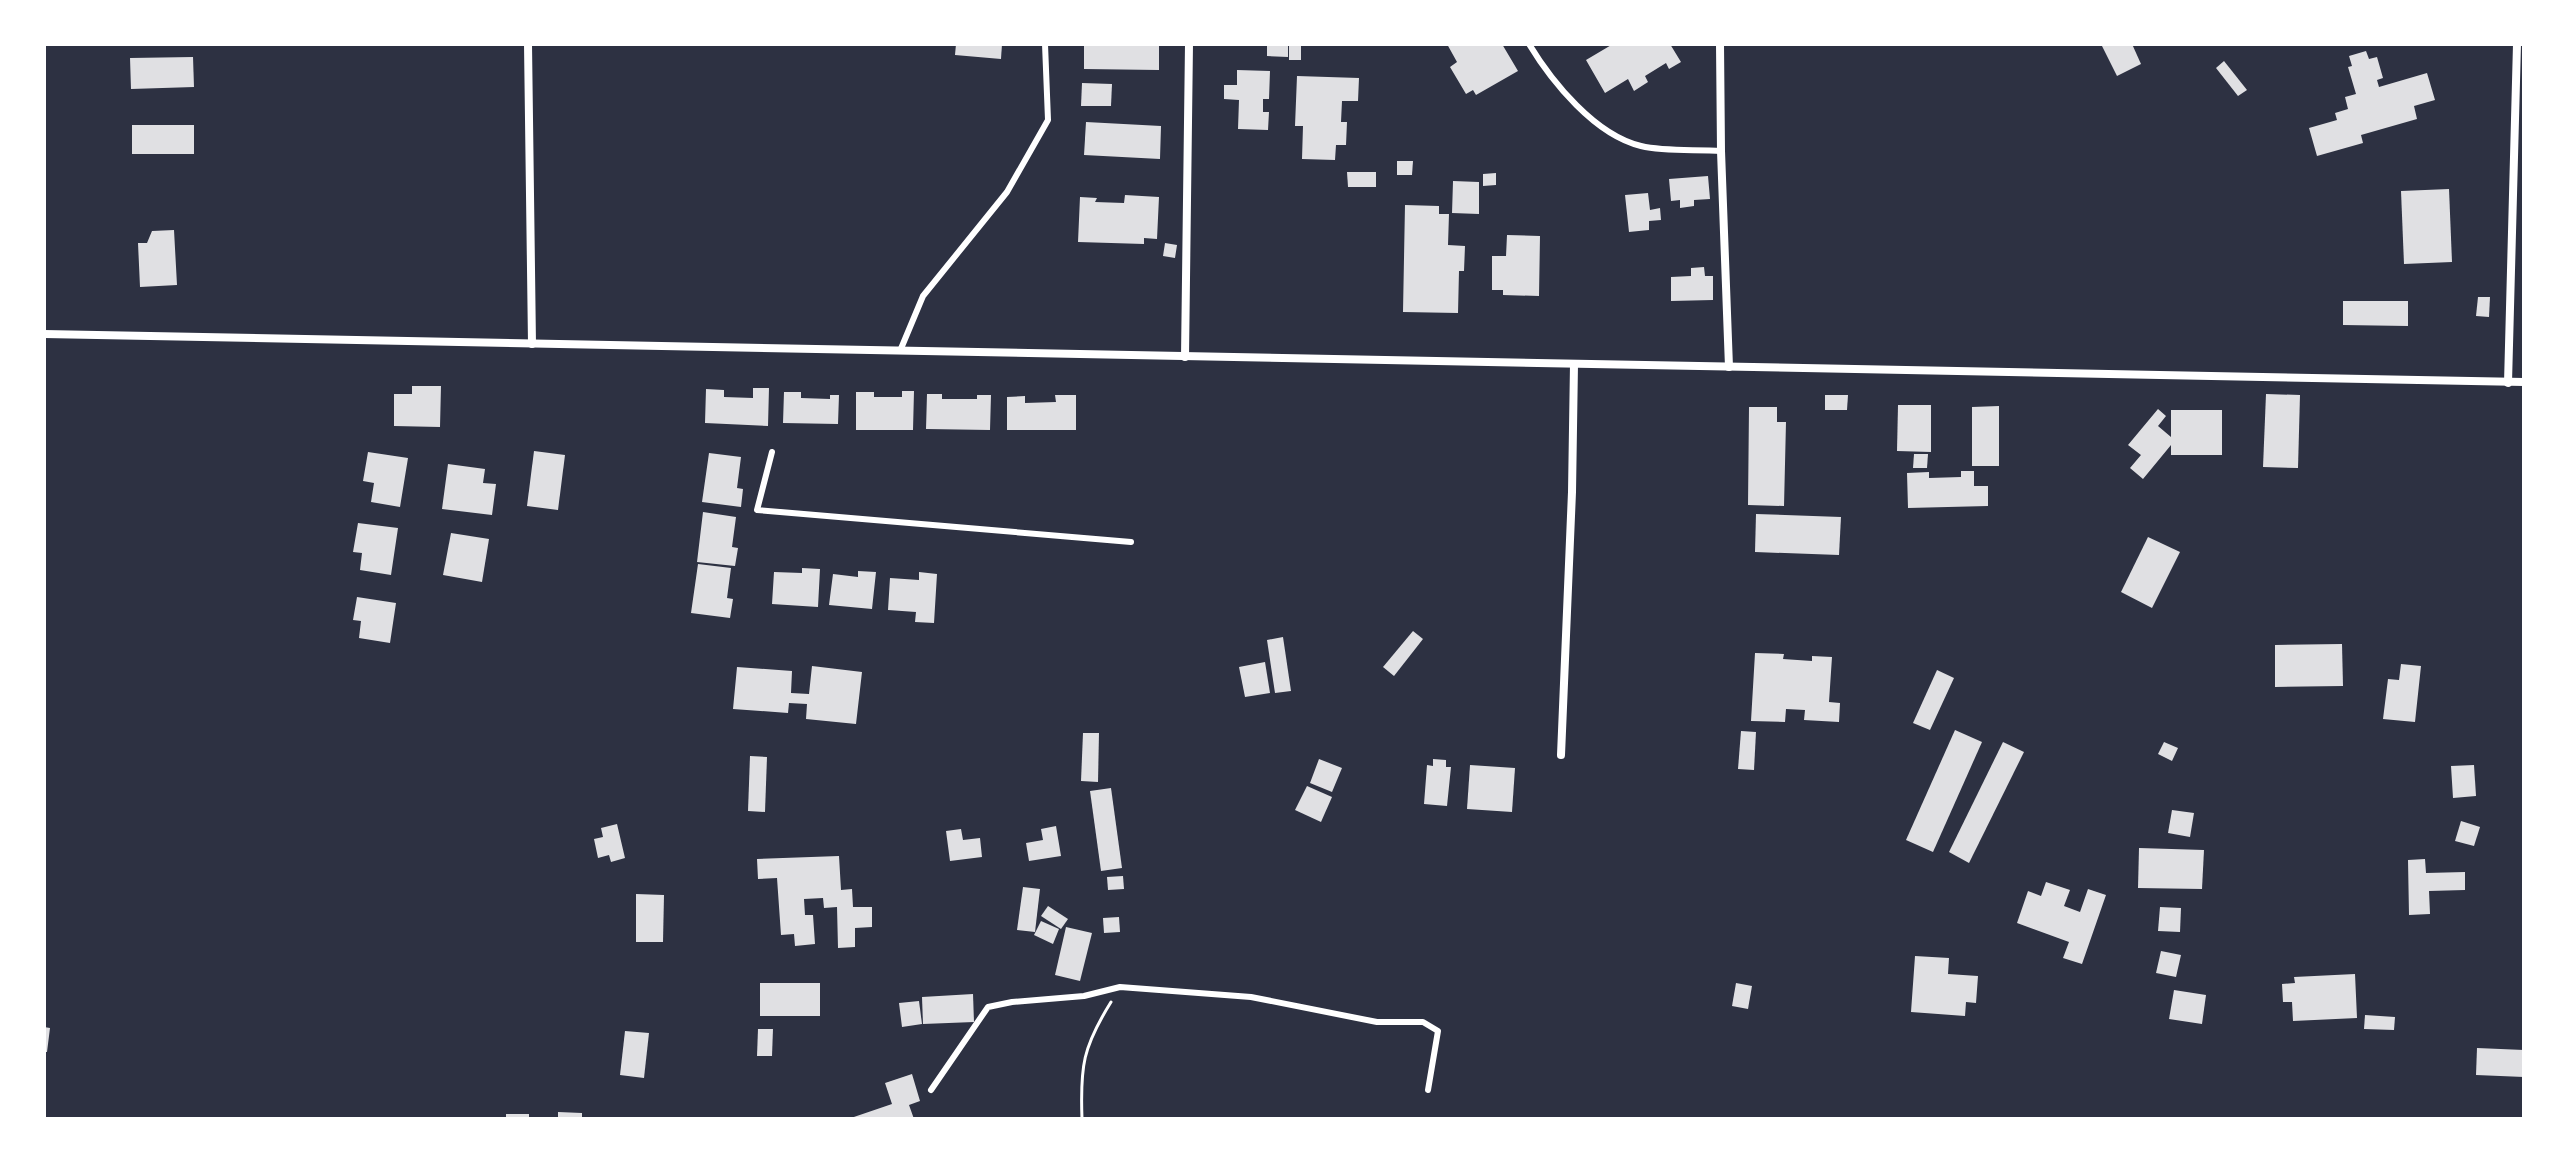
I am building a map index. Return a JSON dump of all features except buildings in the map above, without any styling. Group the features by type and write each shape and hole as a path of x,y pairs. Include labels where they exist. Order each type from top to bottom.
{"street":[{"path":"528,44 532,344"},
{"path":"1185,357 1189,44"},
{"path":"1720,44 1729,367"},
{"path":"2508,383 2517,44"},
{"path":"44,334 2524,382"},
{"path":"1561,755 1574,364"}],"lane":[{"path":"900,351 923,296 1007,192 1048,120 1045,44"},
{"path":"1529,44 1546,71 1574,103 1619,137 1641,146 1721,151"},
{"path":"772,452 757,510 1131,542"},
{"path":"931,1090 988,1007 1084,996 1120,987 1251,997 1377,1022 1423,1022 1438,1031 1428,1090"}],"path":[{"path":"1082,1119 1080,1077 1091,1034 1120,987"}]}
